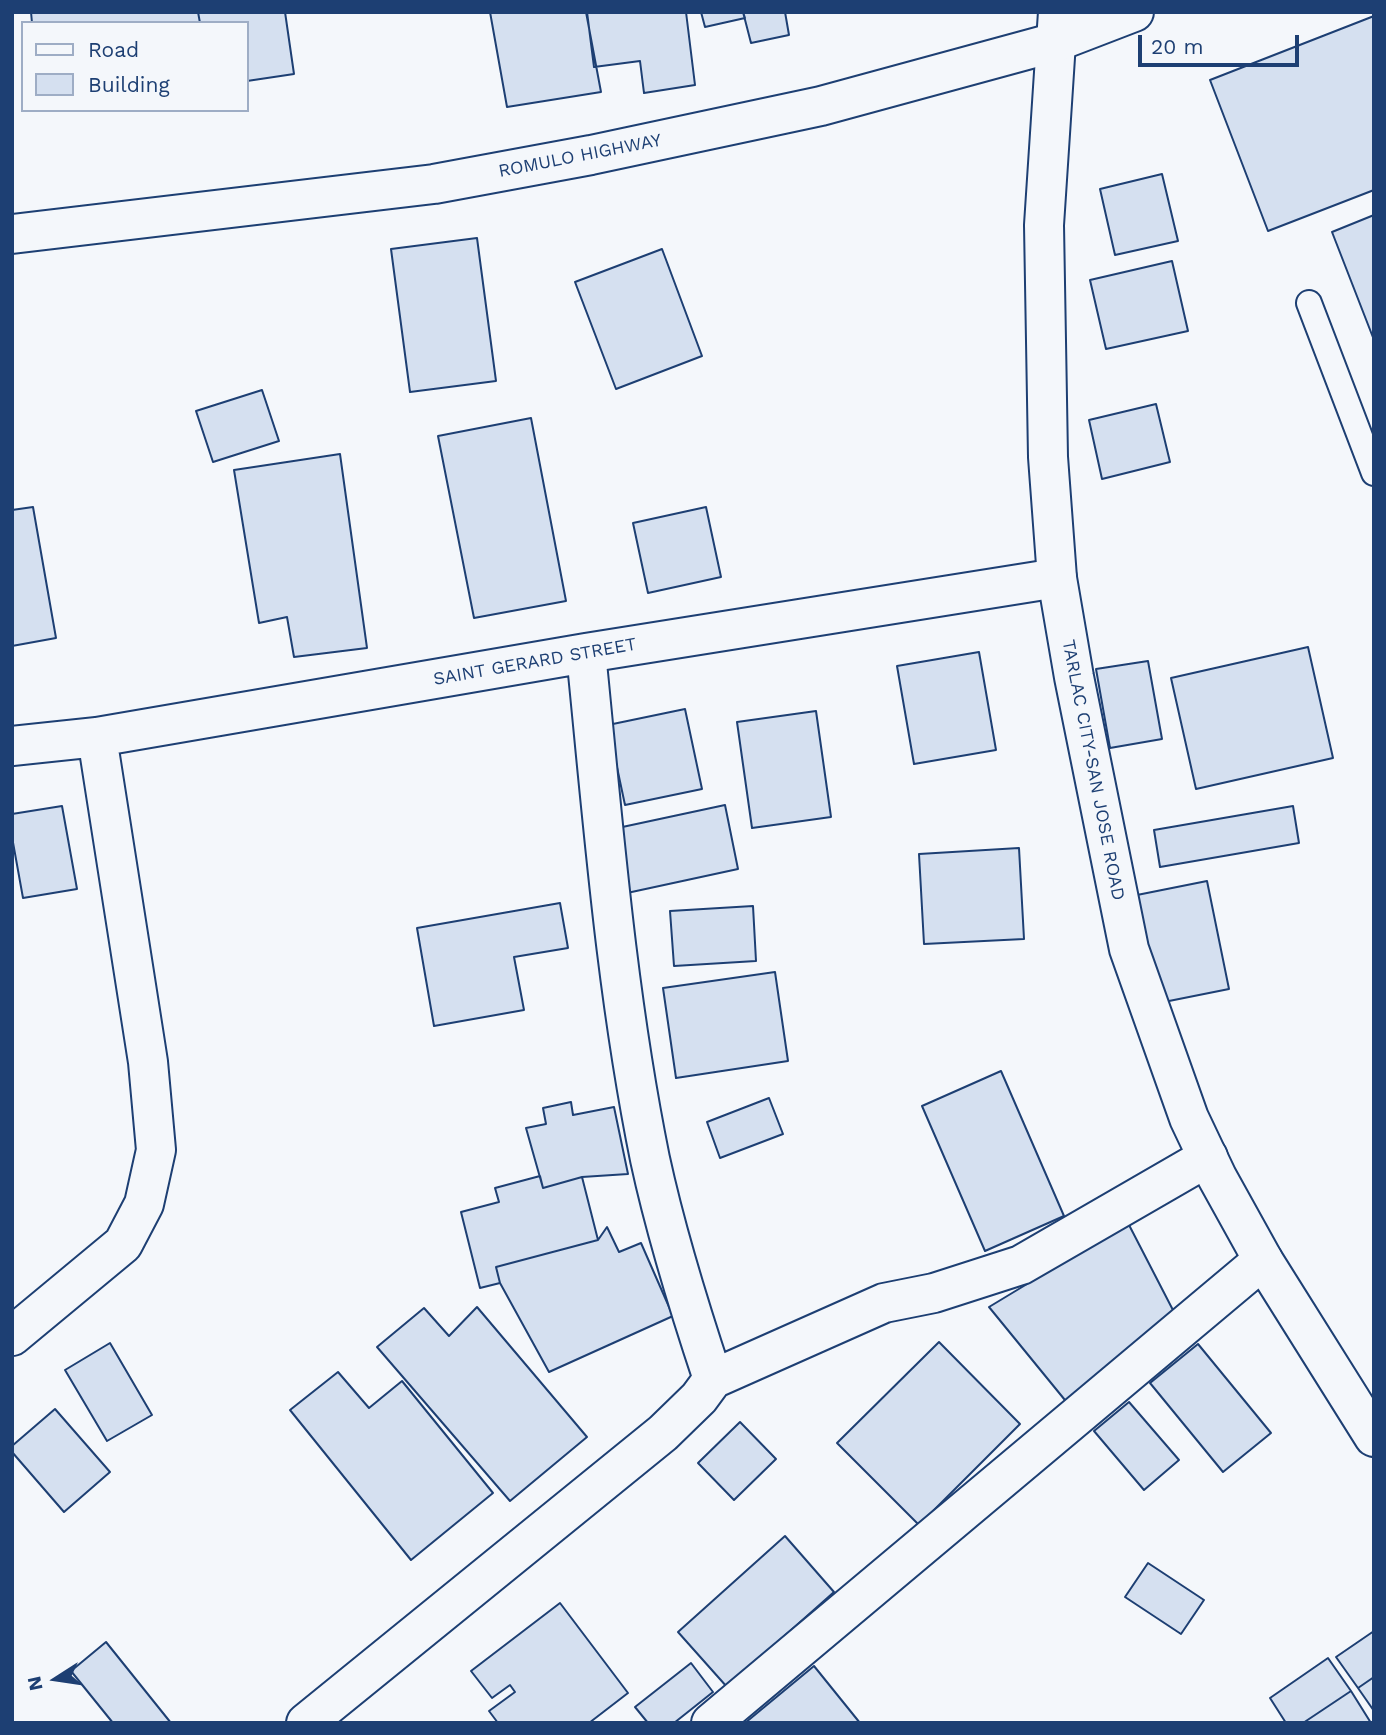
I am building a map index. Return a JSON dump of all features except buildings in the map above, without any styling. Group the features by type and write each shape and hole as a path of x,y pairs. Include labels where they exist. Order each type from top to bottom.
{"main road":[{"name":"ROMULO HIGHWAY","path":"12,234 135,221 473,177 821,106 1057,27 1134,12"},
{"name":"TARLAC CITY-SAN JOSE ROAD","path":"1057,27 1044,225 1048,457 1057,578 1074,677 1129,948 1184,1106 1208,1157 1264,1260 1374,1437"},
{"name":"SAINT GERARD STREET","path":"12,747 97,737 586,653 1057,578"},
{"path":"586,653 616,955 631,1054 651,1162 713,1379"},
{"path":"12,1336 123,1244 144,1204 156,1150 148,1062 97,737"},
{"path":"306,1723 663,1433 699,1398 713,1379 884,1303 934,1293 1021,1265 1208,1157"},
{"path":"711,1723 1264,1260"}],"lane":[{"path":"1309,303 1374,473"}]}
